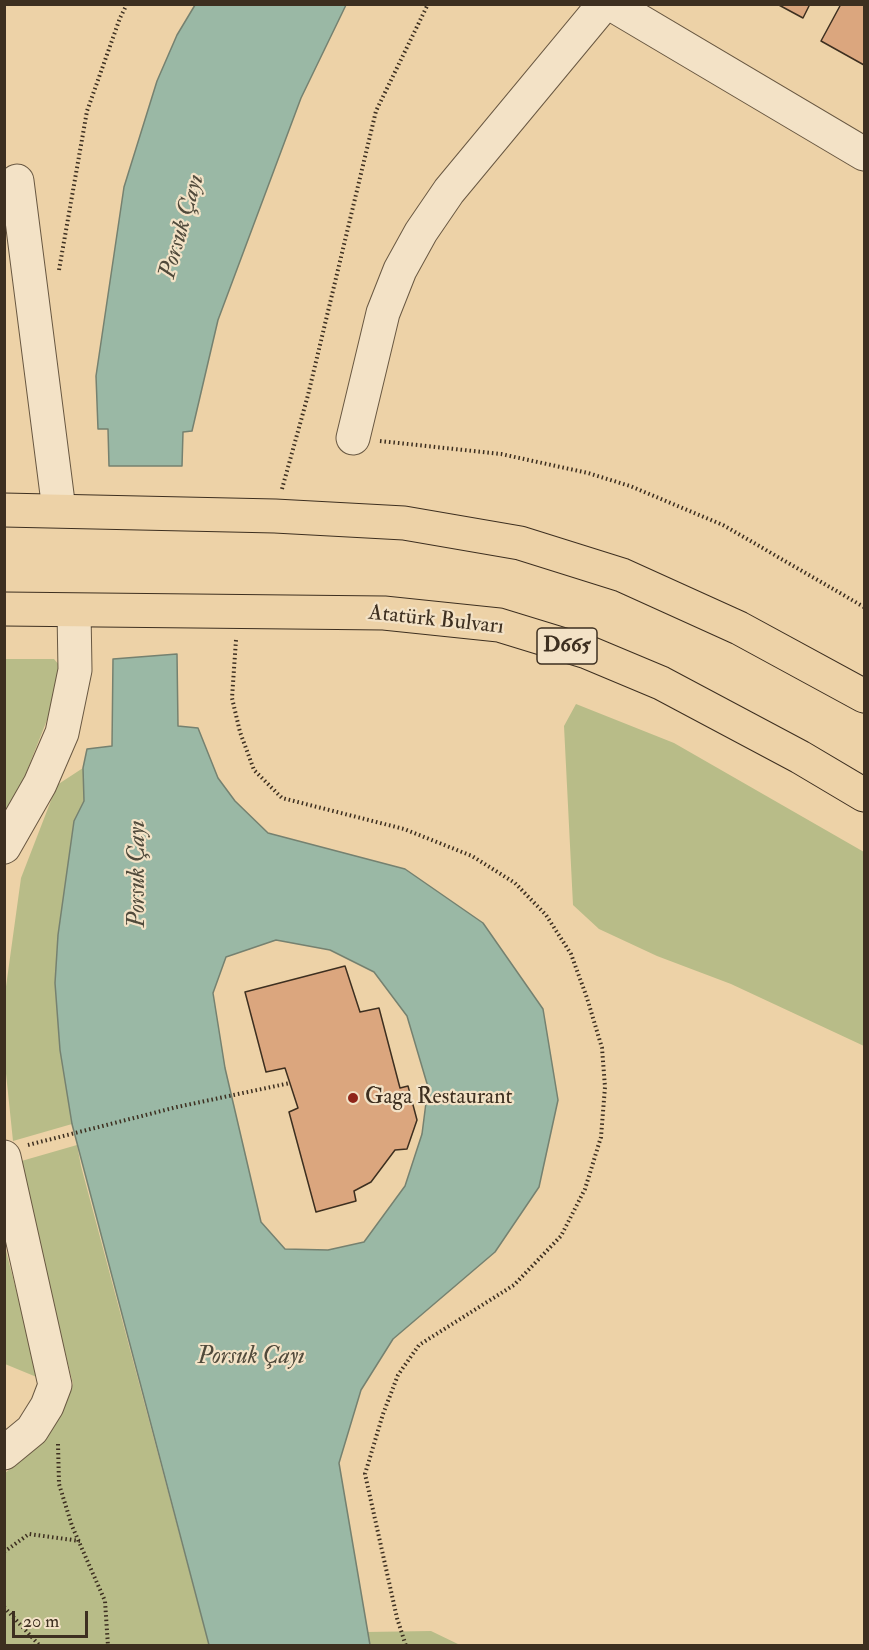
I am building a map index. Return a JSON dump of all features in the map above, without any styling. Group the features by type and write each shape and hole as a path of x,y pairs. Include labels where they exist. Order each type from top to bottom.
{"highway":[{"path":"4,510 275,516 404,523 520,543 622,575 739,628 864,696"},
{"name":"Atatürk Bulvarı","path":"4,609 384,613 499,625 587,652 661,683 800,757 864,795"}],"street":[{"path":"352,438 383,313 400,270 421,232 449,191 603,4"},
{"path":"611,4 864,154"},
{"path":"17,181 59,510"},
{"path":"4,847 40,784 62,733 75,670 74,611"},
{"path":"4,1453 32,1430 47,1406 55,1385 6,1166"}],"path":[{"path":"57,280 87,111 127,4"},
{"path":"275,516 310,384 376,111 428,4"},
{"path":"352,438 501,454 588,473 630,486 723,525 864,607"},
{"path":"238,612 232,698 240,732 254,770 282,798 404,829 472,856 515,883 546,915 571,954 602,1048 605,1087 601,1137 585,1189 561,1236 514,1285 418,1345 398,1375 382,1414 365,1474 397,1618 406,1646"},
{"path":"59,1136 290,1083"},
{"path":"47,1406 58,1441 59,1484 105,1600 108,1646"},
{"path":"4,1552 29,1534 80,1541"},
{"path":"4,1607 40,1646"}],"green space":[{"path":"5,659 54,659 60,666 60,687 19,791 5,817"},
{"path":"576,704 674,743 864,852 864,1046 731,984 657,956 599,929 573,905 564,726"},
{"path":"83,768 84,801 74,822 58,935 55,983 60,1050 72,1124 13,1141 5,1064 4,1001 21,878 57,785"},
{"path":"77,1145 209,1645 5,1646 5,1473 35,1449 73,1384 18,1162"},
{"path":"5,1247 39,1378 5,1364"},
{"path":"431,1631 460,1645 370,1645 366,1632"}],"water":[{"name":"Porsuk Çayı","path":"195,5 346,5 301,98 218,320 192,431 183,432 182,466 109,466 108,429 98,429 96,376 124,187 157,81 177,35"},
{"name":"Porsuk Çayı","path":"177,654 178,726 198,728 218,778 235,801 268,833 405,869 483,923 543,1009 558,1100 539,1187 495,1252 393,1339 361,1390 339,1463 370,1645 209,1645 72,1124 60,1050 55,983 58,935 74,821 84,801 83,768 87,749 112,746 113,659","holes":["276,940 330,950 374,972 407,1016 428,1087 422,1134 405,1186 364,1242 328,1250 285,1249 261,1222 225,1068 213,993 226,957"]}],"building":[{"path":"777,4 810,4 803,18"},
{"path":"841,4 864,4 864,65 821,41"},
{"name":"Gaga Restaurant","path":"345,966 360,1012 379,1008 400,1088 408,1086 417,1120 407,1149 395,1150 371,1182 354,1191 356,1201 316,1212 289,1112 298,1108 285,1068 266,1072 245,992"}],"place":[{"name":"Gaga Restaurant","path":"353,1098"}]}
